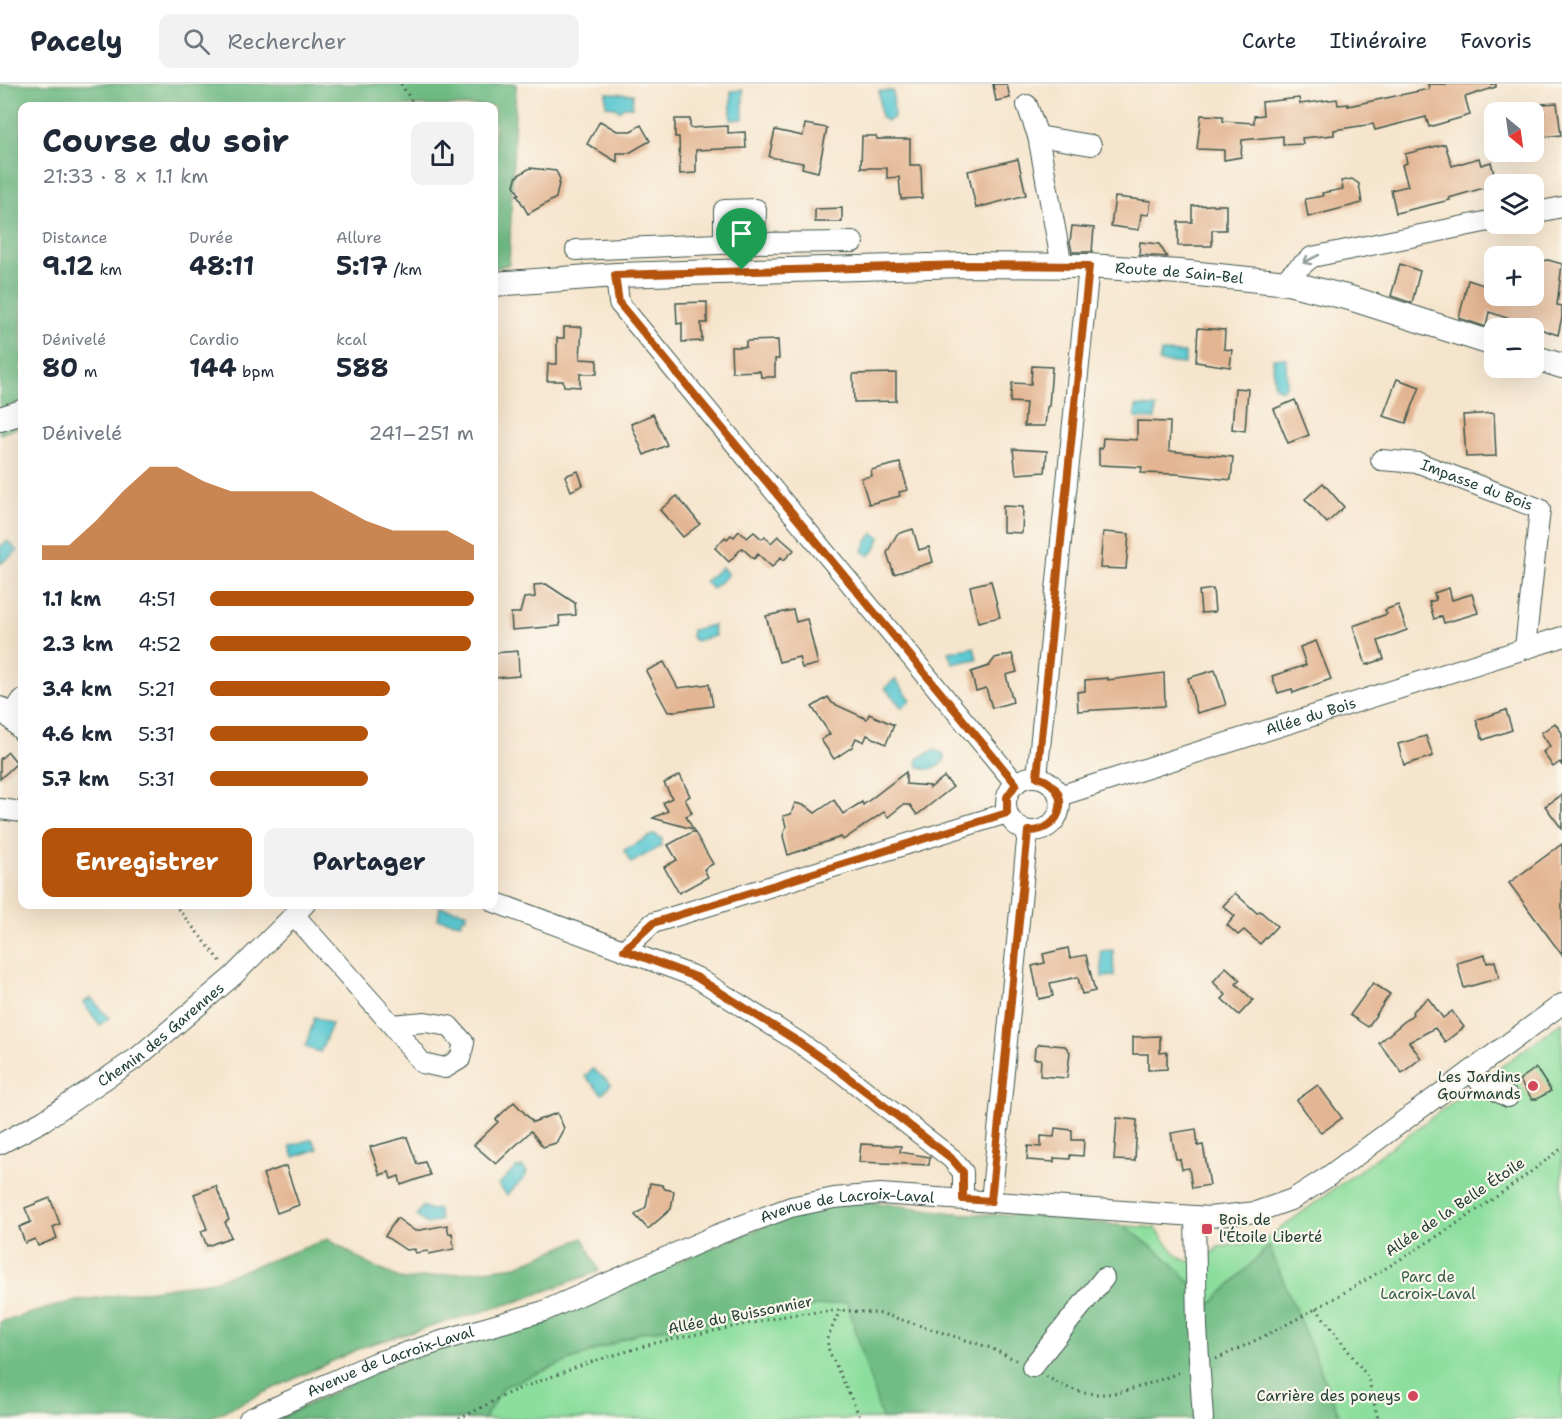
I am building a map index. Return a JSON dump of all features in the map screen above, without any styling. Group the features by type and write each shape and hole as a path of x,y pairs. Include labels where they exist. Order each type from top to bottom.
{"main road":[{"name":"Route de Sain-Bel","path":"498,284 615,275 742,270 952,265 1089,266 1235,276 1288,283 1350,298 1484,341"},
{"path":"1544,360 1562,366"},
{"path":"0,419 18,413"}],"street":[{"path":"1027,105 1038,136 1062,266"},
{"path":"1038,136 1091,145"},
{"path":"1544,211 1562,207"},
{"path":"1288,283 1290,276 1312,257 1484,222"},
{"path":"576,250 740,243 853,242"},
{"path":"740,243 742,270"},
{"path":"1037,777 1089,266"},
{"path":"615,275 619,303 1016,784"},
{"name":"Impasse du Bois","path":"1381,460 1419,463 1540,509 1525,648"},
{"name":"Allée du Bois","path":"1059,796 1562,637"},
{"path":"1037,777 1051,784 1059,796 1059,814 1046,828 1028,831 1015,825 1007,813 1007,797 1016,784 1026,778 1037,777"},
{"path":"0,809 18,812"},
{"path":"624,950 653,923 1007,813"},
{"path":"991,1201 1028,831"},
{"path":"498,903 696,977 797,1041 841,1072 951,1158 963,1172 963,1199"},
{"path":"300,910 392,1024"},
{"name":"Chemin des Garennes","path":"0,1144 43,1121 138,1057 233,976 300,910"},
{"name":"Avenue de Lacroix-Laval","path":"249,1419 374,1363 544,1311 719,1234 791,1207 834,1198 880,1194 1209,1217 1256,1212 1293,1199 1326,1178 1562,1004"},
{"path":"1471,1071 1480,1082 1508,1097"},
{"path":"1195,1216 1197,1327 1203,1419"},
{"path":"1032,1367 1104,1278"}],"path":[{"path":"401,84 412,102"},
{"path":"178,909 233,976"},
{"name":"Allée de la Belle Étoile","path":"1200,1366 1260,1339 1383,1270 1464,1218 1562,1148"},
{"path":"1316,1308 1368,1377 1378,1419"},
{"path":"840,1310 827,1339 829,1351 861,1419"},
{"name":"Allée du Buissonnier","path":"459,1419 511,1392 588,1363 655,1343 795,1314 840,1310 883,1314 988,1347 1032,1367 1059,1384 1084,1394 1107,1395 1200,1366"}],"green space":[{"path":"0,84 516,84 509,264 498,268 498,102 18,102 18,427 0,434"},
{"name":"Parc de Lacroix-Laval","path":"1562,1022 1562,1419 274,1419 402,1364 547,1324 874,1207 1155,1228 1177,1254 1190,1261 1206,1257 1218,1247 1263,1241"},
{"path":"863,1201 962,1214 1029,1215 1125,1226 1171,1262 1211,1304 1269,1246 1341,1419 882,1419 847,1302 642,1332 503,1387 484,1419 278,1419 409,1356 532,1326 662,1268 801,1211"},
{"path":"583,1238 599,1271 518,1301 365,1346 207,1419 0,1419 0,1322 70,1302 214,1281 328,1239 368,1264 404,1280 517,1266"}],"water":[{"path":"743,90 743,119 731,120 731,91"},
{"path":"879,91 893,91 894,117 887,121 881,117"},
{"path":"606,93 633,94 632,107 624,107 619,111 615,107 606,106"},
{"path":"1161,352 1185,353 1185,364 1159,362"},
{"path":"1273,358 1286,358 1287,385 1281,390 1274,385"},
{"path":"1136,406 1156,407 1155,419 1135,418"},
{"path":"873,533 880,537 876,548 869,556 863,551"},
{"path":"8,541 18,551 0,564 0,547"},
{"path":"722,567 728,575 712,589 705,581"},
{"path":"713,625 715,636 695,641 691,636 692,630"},
{"path":"974,647 977,659 953,664 948,652"},
{"path":"895,679 911,700 902,708 885,688"},
{"path":"934,750 943,753 945,759 942,762 931,769 923,769 917,764 918,758"},
{"path":"654,834 662,839 661,846 631,863 624,850"},
{"path":"440,909 467,912 461,923 438,919"},
{"path":"1113,950 1114,976 1102,977 1101,951"},
{"path":"91,998 109,1018 100,1025 83,1003"},
{"path":"315,1017 332,1024 320,1052 305,1047"},
{"path":"593,1069 611,1084 602,1094 585,1076"},
{"path":"312,1139 318,1149 294,1157 290,1146"},
{"path":"522,1166 527,1172 526,1176 507,1195 498,1185 517,1167 519,1169"},
{"path":"423,1206 430,1210 438,1209 440,1221 427,1224 416,1216"}],"building":[{"path":"993,84 1007,84 1010,98 996,101"},
{"path":"1428,84 1496,84 1496,87 1465,97 1470,115 1429,127 1426,117 1375,130 1373,124 1334,130 1334,135 1302,138 1303,144 1283,145 1283,136 1242,140 1241,157 1224,160 1224,150 1197,149 1201,115 1223,116 1223,121 1254,123 1254,116 1263,115 1262,102 1299,98 1300,104 1337,99 1338,105 1348,104 1348,106 1429,89"},
{"path":"1557,103 1561,135 1544,137 1544,104"},
{"path":"675,119 690,119 690,128 728,126 728,133 745,132 746,148 696,150 696,173 680,174 679,137 675,137"},
{"path":"600,121 617,131 631,131 641,125 650,141 629,153 617,153 617,162 587,144"},
{"path":"805,124 827,128 818,172 802,168 803,163 769,157 775,130 803,136"},
{"path":"862,136 876,136 877,139 910,139 910,165 921,165 922,198 901,199 899,177 887,178 887,168 861,168"},
{"path":"1445,144 1452,166 1479,158 1481,165 1491,162 1494,174 1484,174 1484,188 1449,198 1450,200 1396,213 1391,190 1408,186 1402,165 1407,163 1405,154"},
{"path":"1018,159 1026,195 976,208 968,171"},
{"path":"530,168 556,171 560,179 556,198 528,214 514,185 517,176"},
{"path":"1352,179 1359,184 1362,203 1308,217 1305,199 1343,189 1341,181"},
{"path":"1115,197 1151,201 1149,215 1141,214 1139,230 1111,226"},
{"path":"1226,205 1226,230 1212,230 1212,246 1178,246 1178,222 1192,222 1192,206"},
{"path":"842,208 842,222 815,222 815,209"},
{"path":"1072,226 1094,228 1092,252 1072,252 1070,242"},
{"path":"1140,242 1159,244 1167,257 1139,255"},
{"path":"1544,261 1562,264 1557,305 1562,306 1562,317 1558,335 1544,330 1544,318 1507,318 1489,312 1488,318 1484,318 1484,326 1459,318 1468,280 1484,285 1484,306 1544,306"},
{"path":"1400,264 1420,271 1412,303 1391,296"},
{"path":"707,302 707,323 701,323 702,341 682,342 682,323 677,324 676,303"},
{"path":"564,327 582,327 580,359 597,360 597,374 580,374 580,387 564,386 563,381 547,381 548,364 557,364 557,338 564,338"},
{"path":"1198,328 1225,330 1224,349 1232,350 1230,367 1196,362"},
{"path":"778,340 779,359 775,359 775,377 761,377 760,371 732,372 731,347 746,347 746,341"},
{"path":"1032,366 1052,367 1045,426 1024,426 1026,403 1010,402 1012,383 1031,384"},
{"path":"896,373 896,401 854,402 853,374"},
{"path":"1397,379 1420,387 1406,423 1383,416"},
{"path":"1235,388 1248,389 1245,431 1232,429"},
{"path":"1295,400 1309,435 1288,443 1274,409"},
{"path":"1494,413 1496,456 1466,457 1463,415"},
{"path":"653,414 667,445 644,455 631,424"},
{"path":"1137,421 1170,422 1169,451 1233,457 1231,480 1141,473 1142,467 1099,465 1099,448 1102,449 1103,438 1137,440"},
{"path":"1013,449 1047,451 1045,472 1016,474"},
{"path":"900,463 908,490 899,492 900,496 869,504 861,478 872,476 871,470"},
{"path":"578,471 583,485 571,491 565,476"},
{"path":"1323,483 1344,507 1327,523 1305,499"},
{"path":"677,496 700,524 683,537 660,510"},
{"path":"1003,506 1023,507 1022,533 1003,532"},
{"path":"913,529 919,550 929,547 933,562 894,574 887,553 897,534"},
{"path":"739,531 747,538 754,532 762,539 765,536 771,543 778,536 794,550 784,560 781,557 772,567 758,554 754,559 742,548 729,562 715,548 725,537 727,539 731,535 734,537"},
{"path":"1103,532 1129,534 1126,569 1100,568"},
{"path":"991,581 1000,617 978,622 970,586"},
{"path":"546,584 575,603 576,615 559,616 560,626 512,630 511,613 520,613 524,598 535,597 534,585"},
{"path":"1449,588 1452,600 1472,594 1478,613 1444,623 1442,616 1434,619 1429,602 1436,600 1434,593"},
{"path":"1213,589 1215,612 1201,613 1199,591"},
{"path":"1398,605 1407,630 1378,641 1384,659 1366,665 1353,626 1387,614 1385,610"},
{"path":"793,610 796,622 807,619 818,664 802,668 799,657 779,662 766,616"},
{"path":"1316,641 1331,679 1293,693 1292,689 1278,693 1272,676 1306,665 1300,647"},
{"path":"518,651 519,676 498,678 498,653"},
{"path":"1012,654 1017,672 1006,675 1013,702 992,708 986,688 976,691 971,672 989,666 995,658"},
{"path":"664,662 678,688 709,684 713,706 668,712 646,671"},
{"path":"1215,670 1226,705 1197,713 1188,678"},
{"path":"1164,673 1165,706 1078,711 1077,692 1085,691 1085,680 1108,678 1108,680"},
{"path":"828,697 832,703 867,719 869,714 894,725 886,744 867,735 864,742 856,738 852,747 834,759 821,740 830,734 812,707"},
{"path":"1506,710 1512,730 1483,740 1476,720"},
{"path":"1555,723 1562,733 1562,766 1560,762 1553,767 1543,752 1550,746 1541,733"},
{"path":"1426,736 1433,756 1404,765 1398,744"},
{"path":"8,752 17,763 0,779 0,759"},
{"path":"906,772 906,784 930,786 930,788 944,777 953,787 917,815 910,805 903,805 888,817 884,812 843,840 841,837 788,855 783,836 786,826 783,816 791,814 795,803 806,806 815,813 834,800 843,814 862,802 863,805"},
{"path":"680,775 690,796 685,799 692,813 686,816 693,829 653,818 668,811 663,803 672,798 664,783"},
{"path":"1562,795 1562,829 1545,806"},
{"path":"694,831 713,864 704,869 708,877 679,893 664,867 677,860 668,845"},
{"path":"1562,844 1562,955 1509,883"},
{"path":"1235,893 1257,913 1260,911 1277,926 1260,944 1244,930 1238,935 1227,925 1235,916 1223,906"},
{"path":"1068,948 1070,958 1086,955 1095,991 1082,994 1078,977 1050,983 1053,996 1039,999 1032,966 1045,963 1043,954"},
{"path":"1485,955 1487,963 1495,961 1499,978 1464,988 1457,963"},
{"path":"1226,967 1240,980 1236,984 1253,1000 1239,1015 1222,999 1226,995 1213,982"},
{"path":"1373,983 1390,994 1368,1027 1350,1015"},
{"path":"1428,998 1443,1018 1452,1011 1464,1027 1445,1042 1435,1028 1409,1042 1421,1058 1402,1073 1379,1043"},
{"path":"1160,1036 1160,1053 1167,1052 1167,1069 1148,1070 1148,1054 1133,1054 1133,1037"},
{"path":"1040,1044 1065,1046 1070,1052 1067,1078 1040,1076 1041,1059 1034,1059 1035,1048"},
{"path":"1536,1068 1551,1091 1537,1099 1532,1099 1519,1080"},
{"path":"1318,1085 1342,1118 1321,1133 1297,1100"},
{"path":"514,1102 533,1122 557,1113 564,1128 556,1143 543,1147 531,1131 496,1164 474,1145 498,1122 496,1119"},
{"path":"1117,1118 1137,1120 1135,1161 1114,1160"},
{"path":"1055,1128 1072,1130 1072,1140 1084,1140 1083,1156 1070,1155 1070,1159 1054,1158 1054,1162 1027,1160 1028,1146 1041,1147 1041,1136 1054,1137"},
{"path":"1196,1129 1198,1146 1203,1145 1210,1185 1192,1188 1189,1168 1182,1169 1180,1159 1176,1159 1171,1133"},
{"path":"407,1137 417,1164 425,1162 430,1175 401,1185 399,1176 391,1179 389,1172 380,1175 370,1147"},
{"path":"861,1144 901,1146 900,1152 930,1157 929,1165 859,1162"},
{"path":"286,1166 299,1205 277,1213 263,1174"},
{"path":"650,1183 662,1185 665,1189 674,1191 671,1209 648,1229 635,1215 646,1207"},
{"path":"216,1186 229,1220 225,1222 231,1237 207,1246 201,1231 207,1229 194,1194"},
{"path":"50,1198 60,1224 53,1227 57,1238 38,1246 35,1239 25,1243 19,1227 31,1222 25,1208"},
{"path":"397,1218 415,1231 447,1225 449,1234 452,1233 454,1249 429,1254 428,1251 415,1253 415,1249 406,1250 385,1236"}],"place":[{"name":"Les Jardins Gourmands","path":"1533,1086"},
{"name":"Bois de l'Étoile Liberté","path":"1207,1229"},
{"name":"Carrière des poneys","path":"1413,1396"}],"route":[{"path":"964,265 1089,266 1037,777 1044,779 1056,789 1060,805 1059,814 1054,822 1038,831 1028,831 991,1201 963,1199 963,1172 951,1158 841,1072 797,1041 696,977 624,950 653,923 1007,813 1007,797 1016,784 619,303 615,275 742,270 964,265"}]}
